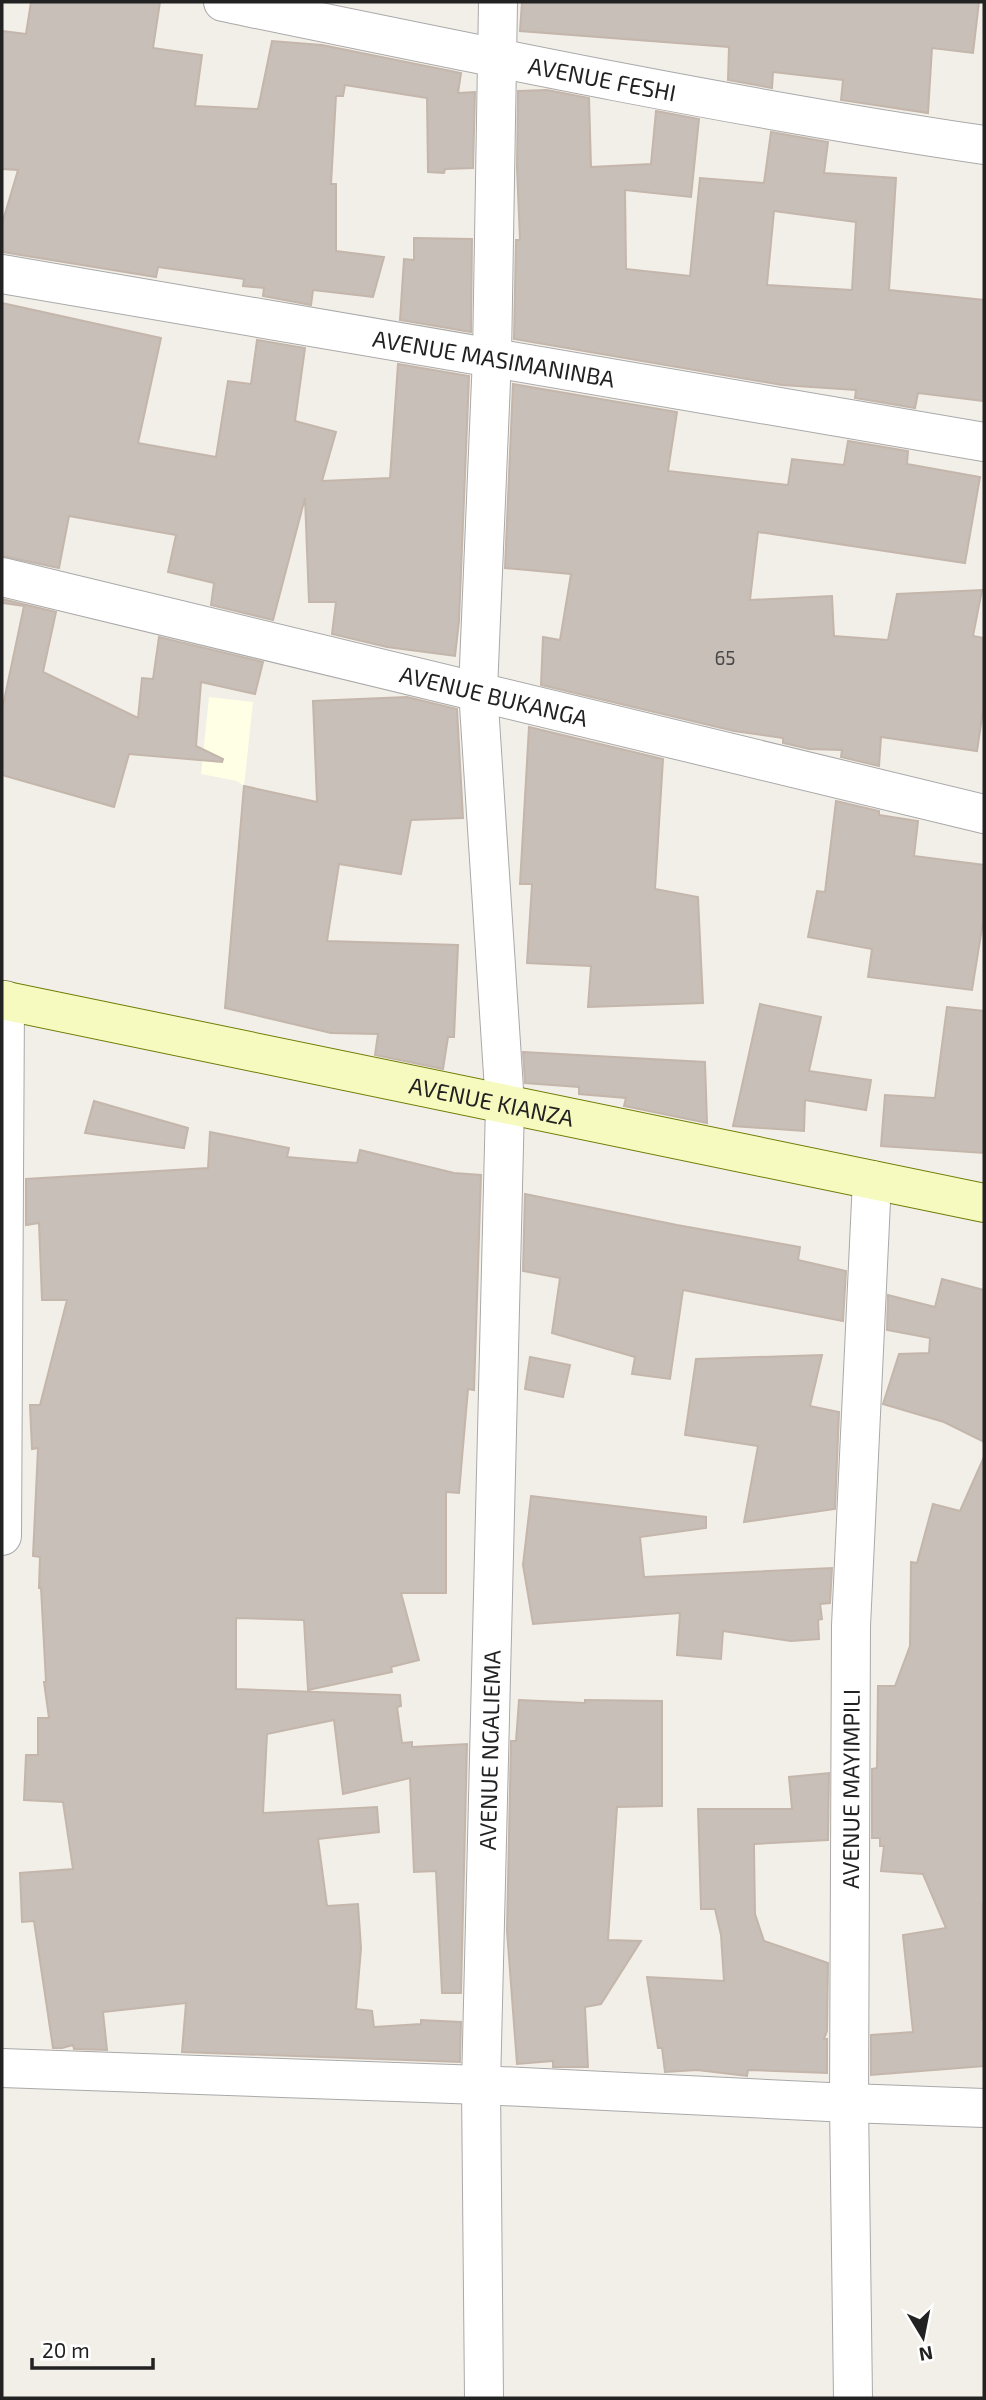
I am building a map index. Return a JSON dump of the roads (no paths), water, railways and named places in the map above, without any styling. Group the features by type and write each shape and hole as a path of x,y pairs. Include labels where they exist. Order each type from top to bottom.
{"street":[{"name":"AVENUE FESHI","path":"223,2 498,58 908,134 984,145"},
{"name":"AVENUE NGALIEMA","path":"484,2398 481,2085 505,1105 478,690 492,356 498,2"},
{"name":"AVENUE MASIMANINBA","path":"2,274 984,442"},
{"name":"AVENUE BUKANGA","path":"2,577 984,814"},
{"name":"AVENUE KIANZA","path":"3,1000 984,1203"},
{"path":"2,1536 3,1000"},
{"name":"AVENUE MAYIMPILI","path":"853,2398 849,2104 851,1626 872,1180"},
{"path":"2,2068 481,2085 849,2104 984,2108"}]}
